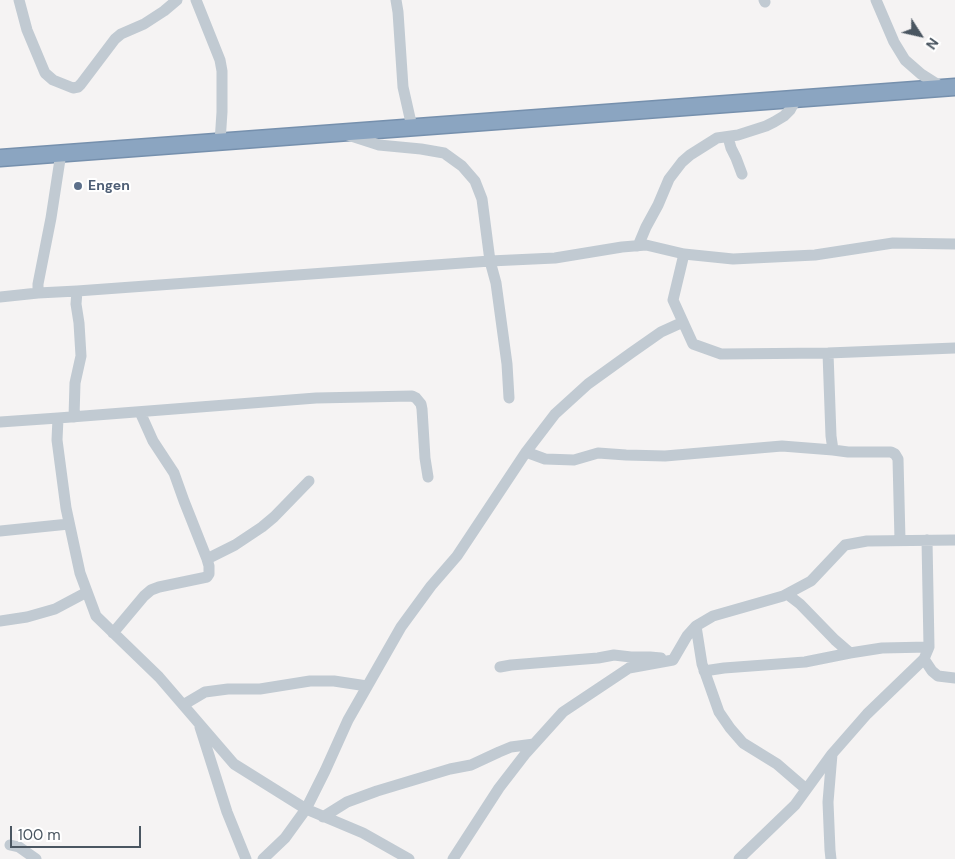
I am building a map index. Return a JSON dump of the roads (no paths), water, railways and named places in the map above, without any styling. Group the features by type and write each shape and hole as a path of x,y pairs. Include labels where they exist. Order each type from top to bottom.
{"highway":[{"path":"0,158 949,87"}],"street":[{"path":"19,0 27,30 45,72 53,80 73,88 81,84 114,39 144,24 164,11 176,0"},
{"path":"196,0 220,60 222,71 220,142"},
{"path":"396,0 403,87 412,127"},
{"path":"876,0 894,42 905,60 921,74 949,87"},
{"path":"638,246 669,179 682,162 717,138 738,136 774,122 790,110 796,99"},
{"path":"341,133 379,145 444,153 458,163 475,181 482,198 490,260 496,283 507,364 509,398"},
{"path":"728,137 742,174"},
{"path":"38,292 61,153"},
{"path":"0,297 38,292 77,291 490,260 555,258 646,245 684,254 733,259 815,255 893,243 955,244"},
{"path":"684,254 673,300 693,344 721,354 828,353 955,348"},
{"path":"74,417 76,383 81,356 76,304 77,291"},
{"path":"263,859 284,838 306,809 348,720 402,627 431,586 457,556 526,452 555,414 588,384 630,353 661,332 683,322"},
{"path":"828,353 833,450"},
{"path":"0,422 316,398 412,396 421,404 422,409 428,477"},
{"path":"113,633 151,590 207,577 209,574 207,559 174,473 153,441 140,412"},
{"path":"58,418 57,440 69,524 80,573 96,616 159,677 234,764 306,809 363,834 409,859"},
{"path":"526,452 545,459 574,460 598,453 665,456 782,446 848,452 891,452 898,459 900,540"},
{"path":"207,559 235,545 262,527 309,481"},
{"path":"0,531 69,524"},
{"path":"453,859 499,788 534,744 563,712 629,668 673,660 687,636 696,626 713,616 787,594 811,581 845,545 867,540 955,540"},
{"path":"739,859 794,805 832,754 867,714 924,659 929,647 927,540"},
{"path":"0,621 55,610 87,592"},
{"path":"787,594 800,604 850,653"},
{"path":"696,626 702,664 719,712 743,743 777,764 806,789"},
{"path":"704,671 805,662 882,648 929,647"},
{"path":"500,667 614,655 673,660"},
{"path":"924,659 938,676 955,678"},
{"path":"183,704 205,692 228,689 260,689 310,680 334,681 367,686"},
{"path":"199,723 227,812 246,859"},
{"path":"323,817 347,802 376,791 450,769 471,765 511,747 534,744"},
{"path":"832,754 828,802 832,859"},
{"path":"10,845 19,847 36,859"}],"place":[{"name":"Engen","path":"78,186"}]}
